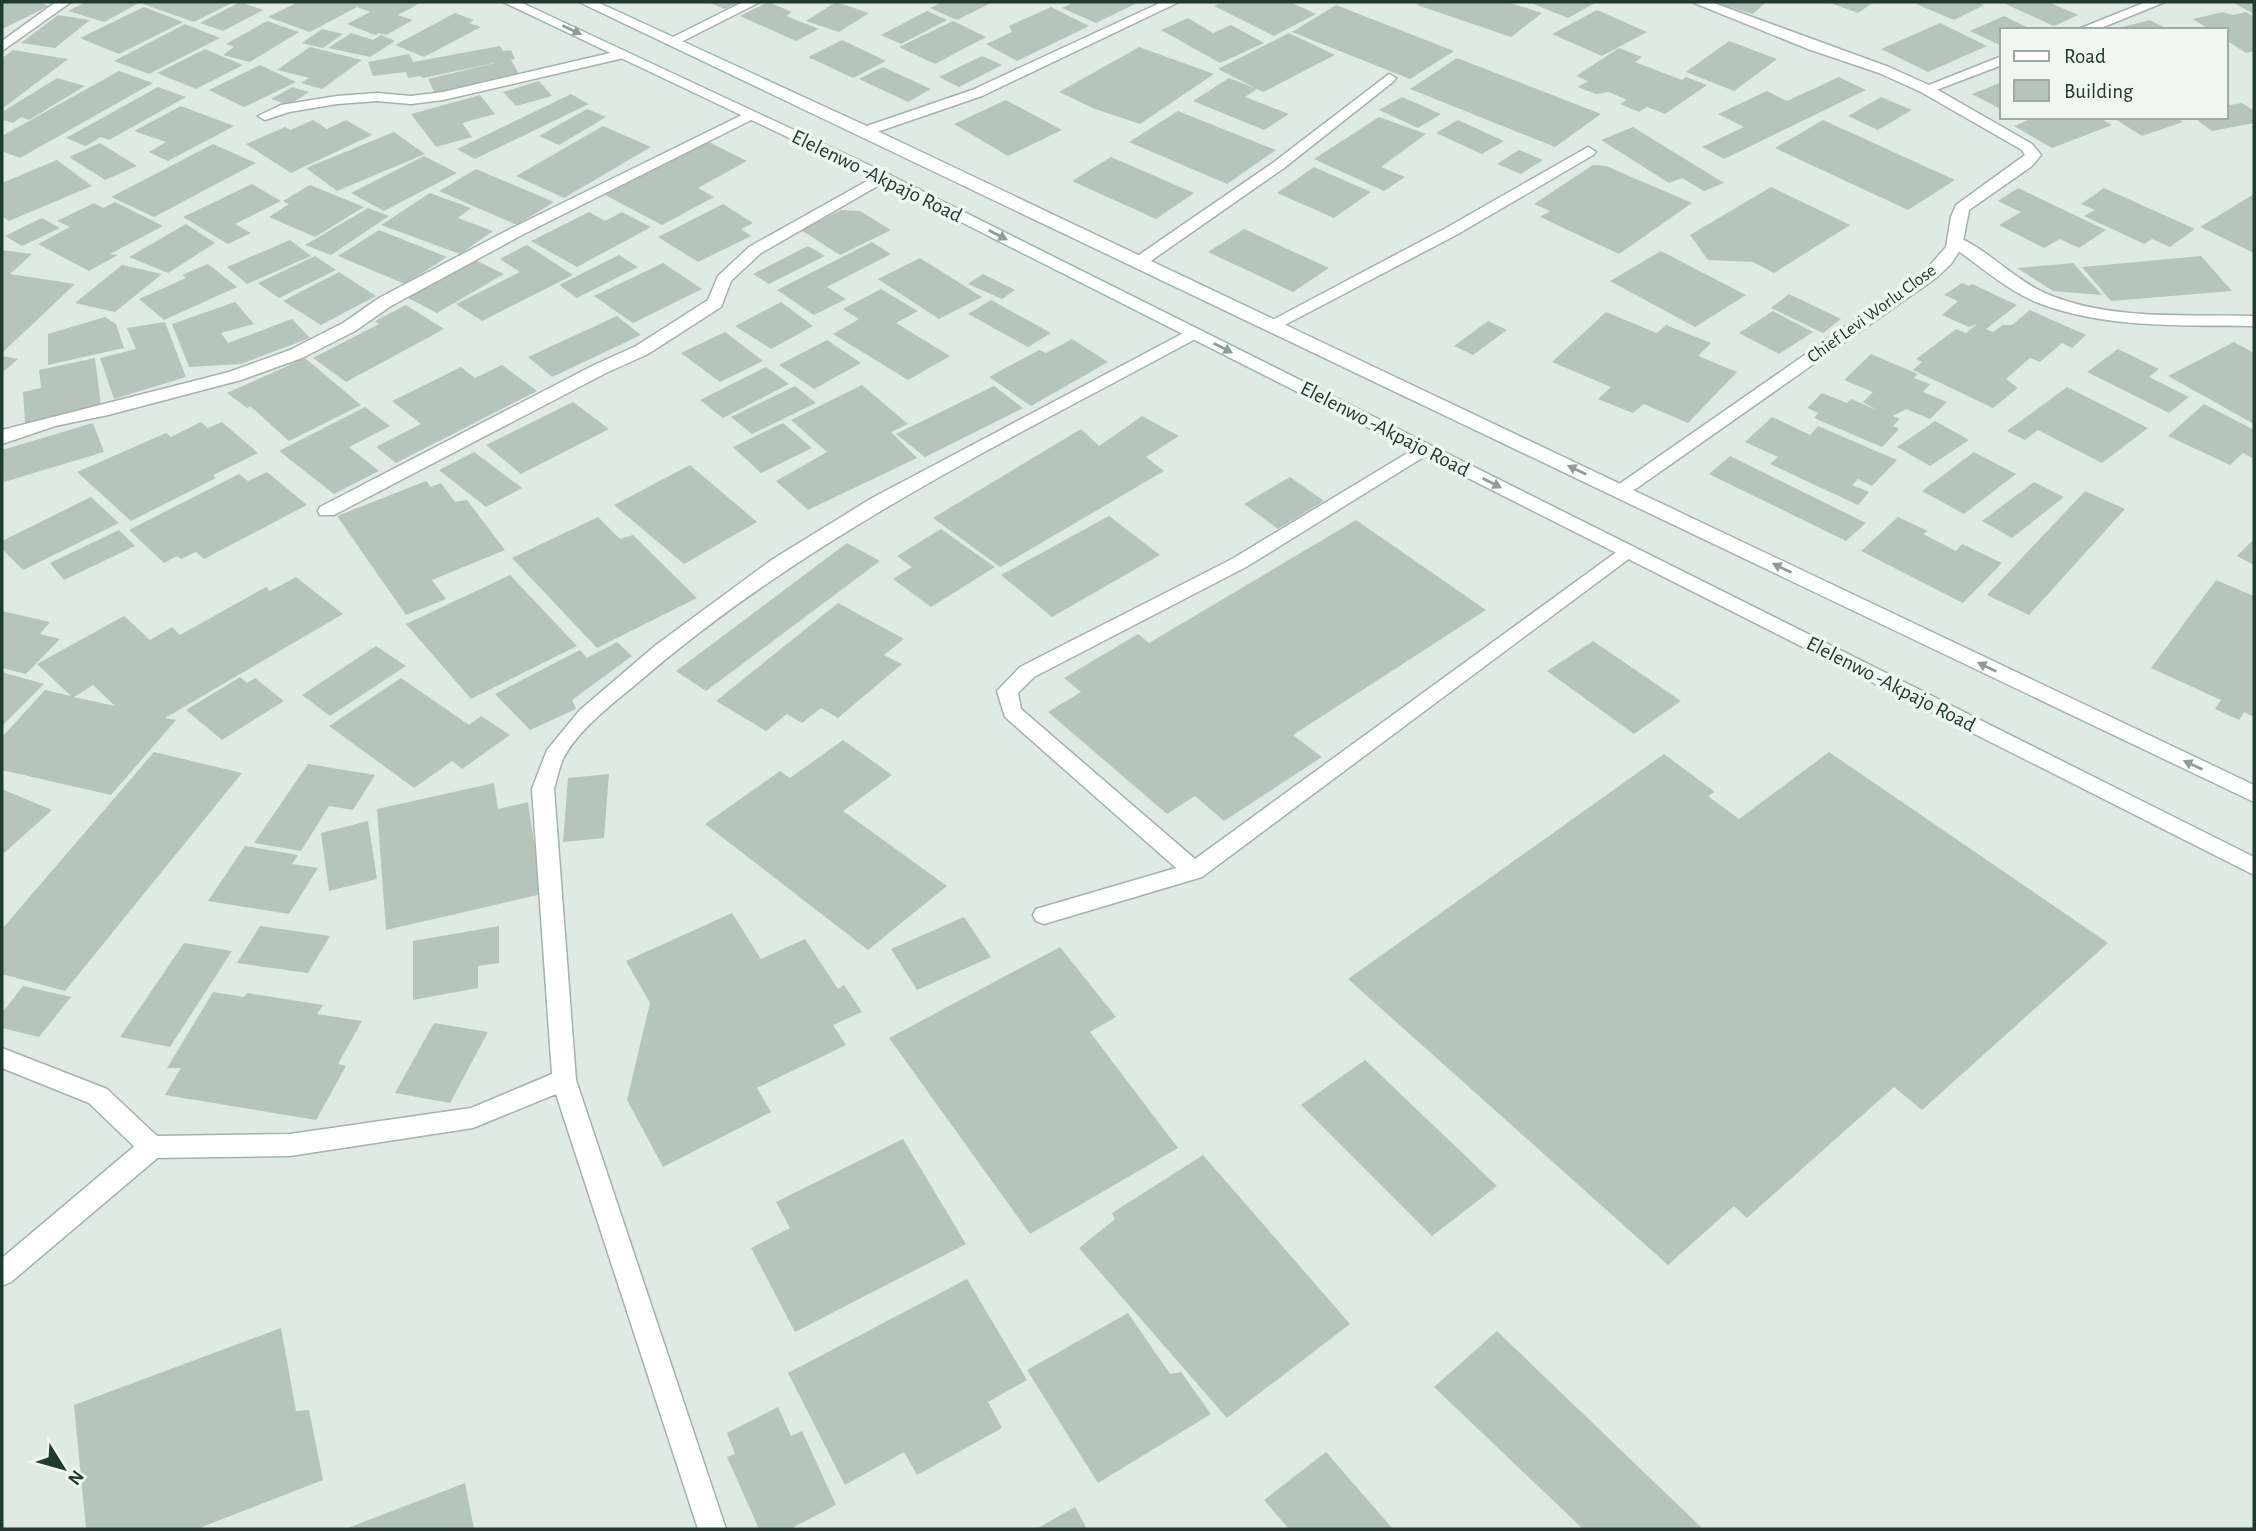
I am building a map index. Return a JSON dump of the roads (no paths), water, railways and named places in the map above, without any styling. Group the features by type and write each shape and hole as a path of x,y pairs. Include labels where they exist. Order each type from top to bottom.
{"street":[{"path":"2,47 64,2"},
{"name":"Elelenwo -Akpajo Road","path":"510,2 883,177 2254,867"},
{"name":"Elelenwo -Akpajo Road","path":"586,2 1273,324 2254,794"},
{"path":"672,41 753,2"},
{"path":"866,131 977,93 1172,2"},
{"path":"2088,28 2158,2"},
{"name":"Chief Levi Worlu Close","path":"1621,491 1930,275 1947,259 1956,242 1957,219 1962,208 2027,163 2034,155 2027,147 1926,89 1884,70 1813,46 1704,3"},
{"path":"265,116 286,108 337,100 377,97 411,100 443,96 623,54"},
{"path":"1926,89 2000,61"},
{"path":"1139,262 1279,165 1389,78"},
{"path":"2,439 8,434 52,421 108,410 235,376 296,354 349,327 385,302 516,232 750,115"},
{"path":"1273,324 1452,231 1588,152"},
{"path":"327,511 600,369 642,350 715,303 724,279 755,250 883,177"},
{"path":"1956,242 2038,297 2073,309 2107,315 2254,321"},
{"path":"712,1529 564,1080 543,789 554,755 587,715 663,650 780,563 878,502 1193,333"},
{"path":"1194,870 1012,712 1007,691 1027,672 1239,563 1424,449"},
{"path":"1044,915 1194,870 1629,552"},
{"path":"2,1058 98,1096 152,1147"},
{"path":"2,1274 152,1147 290,1144 473,1118 564,1080"}]}
